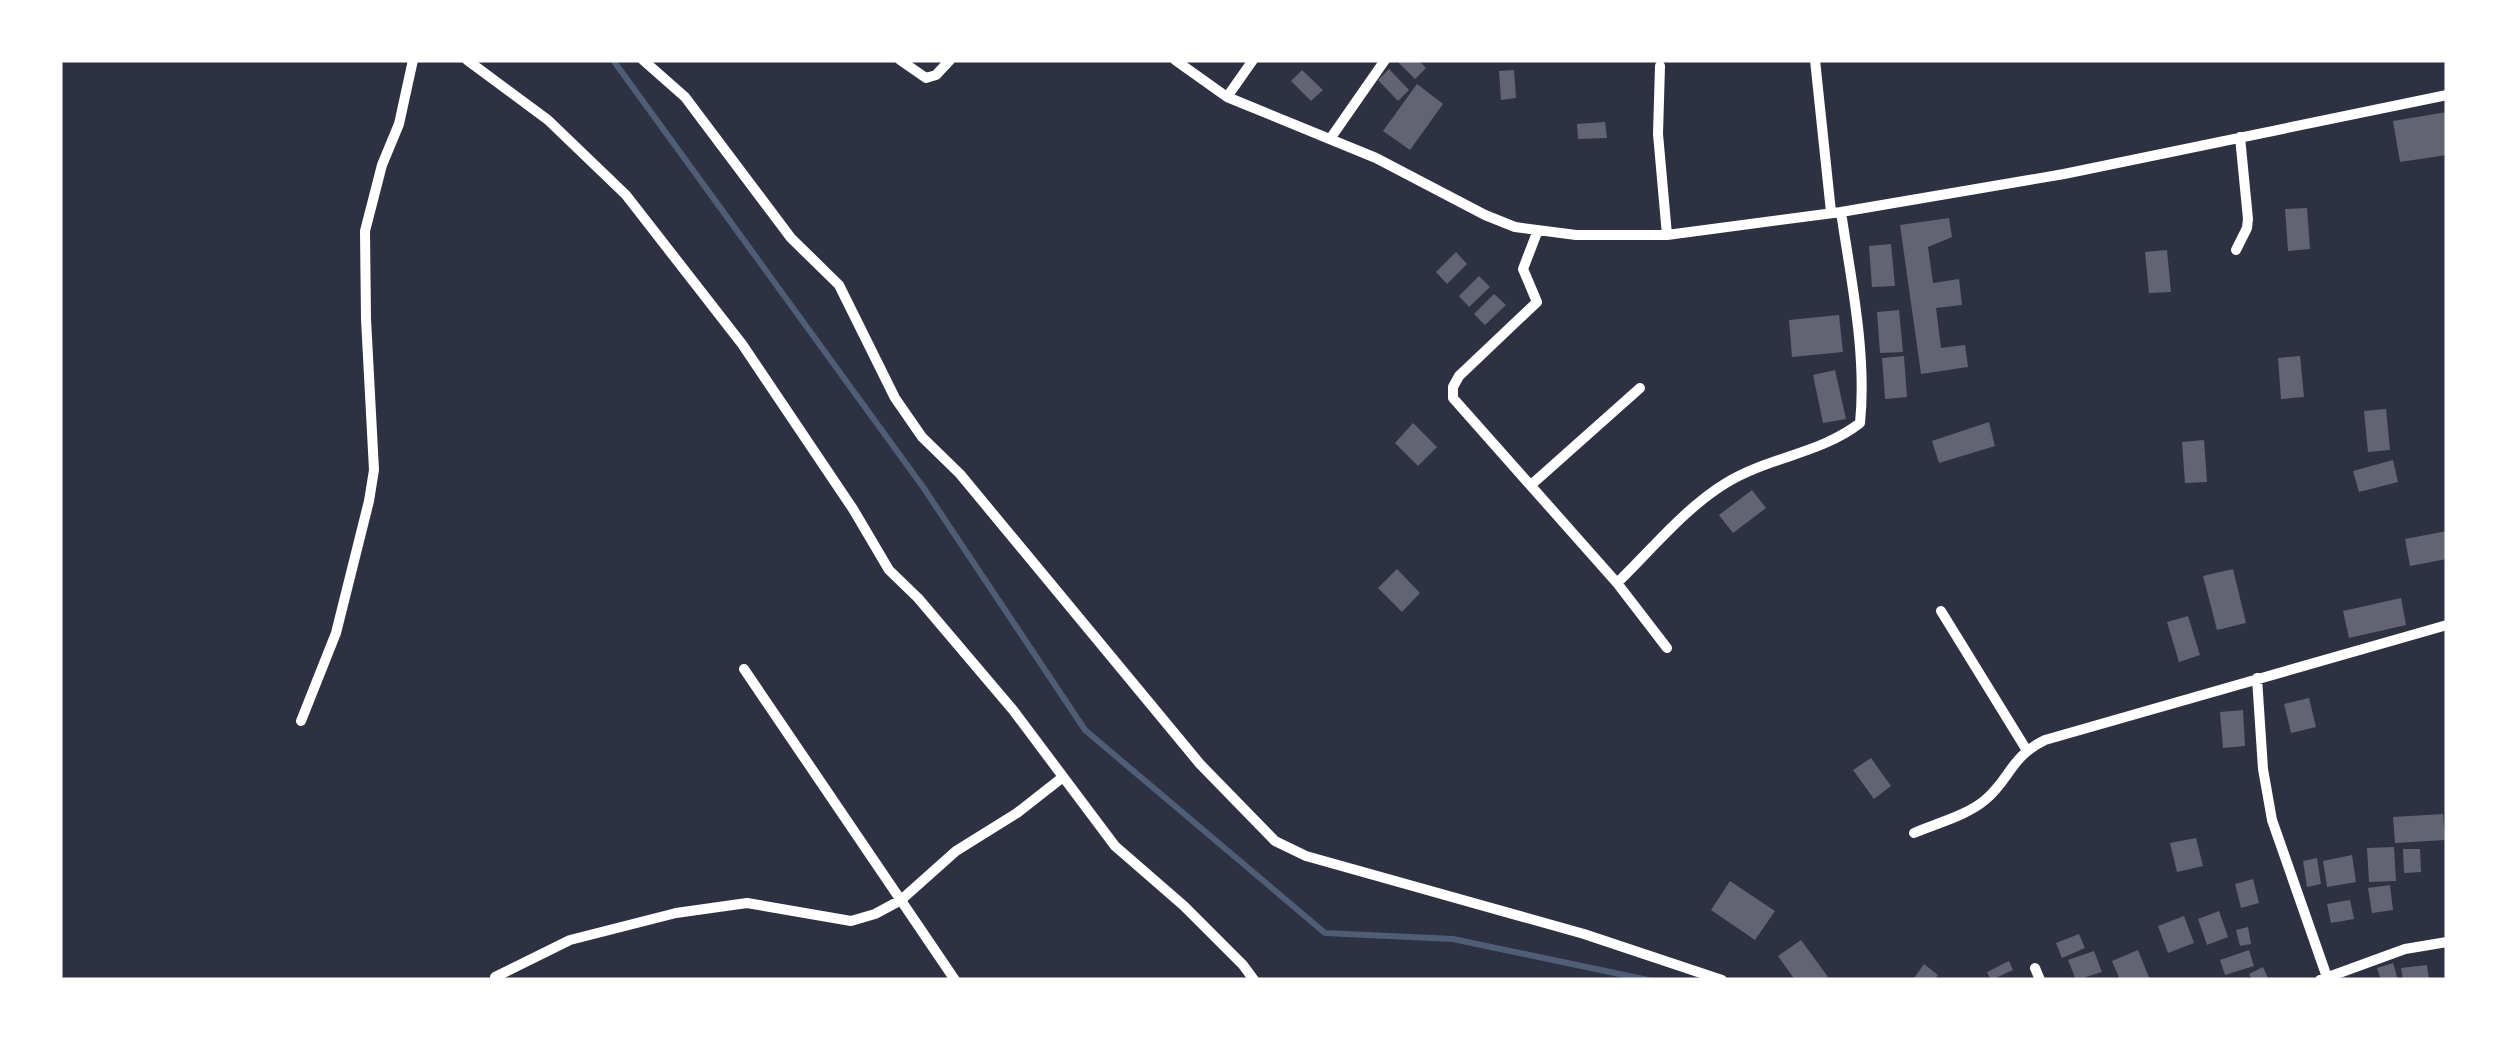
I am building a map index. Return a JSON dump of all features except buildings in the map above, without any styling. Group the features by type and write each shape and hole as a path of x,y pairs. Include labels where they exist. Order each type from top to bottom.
{"street":[{"path":"301,721 336,633 369,501 374,470 365,231 382,165 400,124 413,60"},
{"path":"467,60 548,120 626,195 742,344 854,509 889,570 918,598 1013,710 1116,846 1184,906 1254,980"},
{"path":"643,60 685,97 791,238 839,285 907,420 960,474 1200,764 1275,842 1306,856 1584,934 1722,980"},
{"path":"900,60 926,78 936,75 950,60"},
{"path":"1175,60 1227,97 1376,158 1485,215 1516,227 1576,236 1667,235 1836,212 2064,174 2447,95"},
{"path":"1227,97 1253,60"},
{"path":"1330,139 1385,60"},
{"path":"1618,583 1699,502 1728,481 1835,441 1860,423 1863,397 1853,295 1836,212 1815,60"},
{"path":"1660,66 1658,134 1667,235"},
{"path":"2236,250 2248,219 2240,138"},
{"path":"1538,230 1523,268 1536,302 1460,376 1453,387 1454,398 1618,583 1667,648"},
{"path":"1531,485 1640,388"},
{"path":"1941,611 2026,749"},
{"path":"1914,833 1987,799 2026,749 2046,740 2447,625"},
{"path":"744,669 955,980"},
{"path":"2257,678 2263,770 2272,820 2325,979 2406,949 2447,942"},
{"path":"494,977 570,940 676,913 747,903 851,921 901,900 956,852 1017,813 1063,777"},
{"path":"2035,968 2040,980"}],"waterway":[{"path":"613,60 923,487 1085,730 1325,933 1453,939 1648,980"}]}
